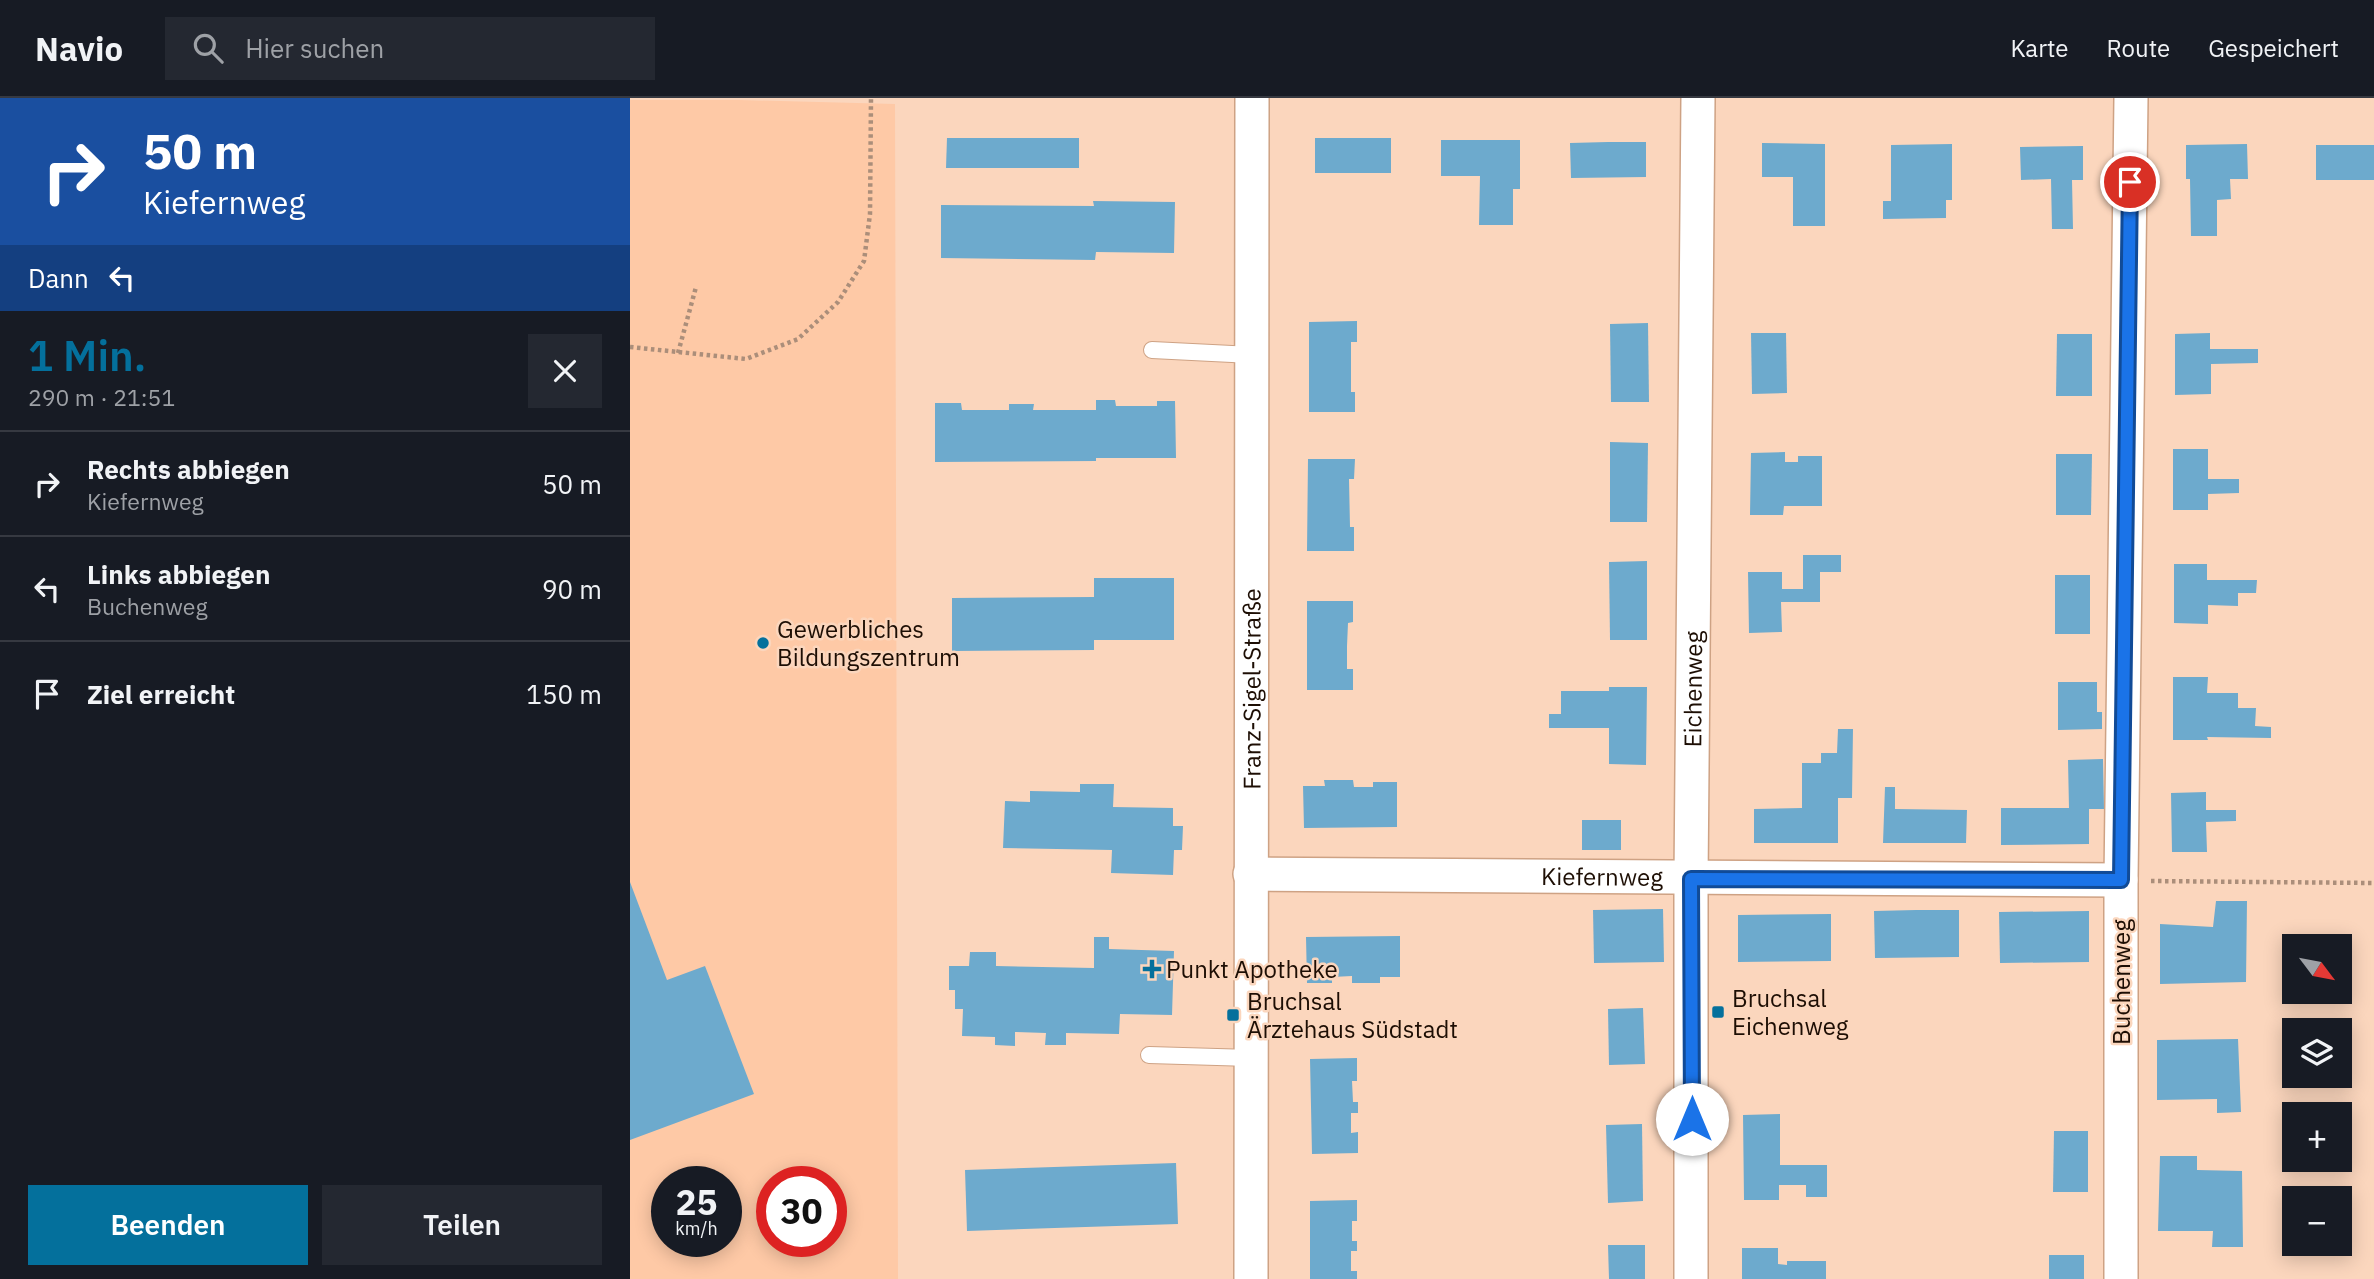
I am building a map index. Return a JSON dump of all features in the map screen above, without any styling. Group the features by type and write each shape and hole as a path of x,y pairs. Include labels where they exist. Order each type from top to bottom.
{"street":[{"name":"Franz-Sigel-Straße","path":"1251,1279 1252,98"},
{"name":"Eichenweg","path":"1691,1279 1691,879 1698,98"},
{"name":"Buchenweg","path":"2121,1279 2121,880 2131,98"},
{"name":"Kiefernweg","path":"1250,874 2121,880"}],"lane":[{"path":"1153,350 1252,355"},
{"path":"1149,1055 1251,1058"}],"path":[{"path":"630,348 746,359 798,339 838,302 864,261 870,214 871,98"},
{"path":"678,353 696,287"},
{"path":"2121,880 2374,883"}],"shaded area":[{"name":"Gewerbliches Bildungszentrum","path":"630,100 895,104 898,1279 630,1279"}],"building":[{"path":"947,138 1079,138 1079,168 946,168"},
{"path":"1315,138 1391,138 1391,173 1315,173"},
{"path":"1441,140 1520,140 1520,189 1513,189 1513,225 1479,225 1480,176 1441,176"},
{"path":"1646,142 1646,177 1571,178 1570,143"},
{"path":"1762,143 1825,144 1825,226 1793,226 1793,177 1762,177"},
{"path":"1952,144 1952,200 1946,200 1946,218 1883,219 1883,201 1891,201 1891,145"},
{"path":"2247,144 2248,179 2230,179 2231,199 2217,200 2217,236 2191,236 2190,179 2186,179 2186,145"},
{"path":"2316,145 2374,145 2374,180 2316,180"},
{"path":"2083,146 2083,180 2072,180 2073,229 2052,229 2051,179 2021,180 2020,147"},
{"path":"1093,201 1175,202 1174,253 1096,252 1095,260 941,258 941,205 1094,206"},
{"path":"1357,321 1357,342 1351,342 1351,392 1355,392 1355,412 1309,412 1309,322"},
{"path":"1648,323 1649,402 1611,402 1610,324"},
{"path":"1751,333 1786,333 1787,393 1752,394"},
{"path":"2210,333 2210,349 2258,349 2258,363 2211,364 2211,394 2175,395 2175,334"},
{"path":"2057,334 2092,334 2092,396 2056,396"},
{"path":"1096,400 1115,400 1116,406 1157,406 1157,401 1175,401 1176,458 935,462 935,403 961,403 962,410 1009,410 1009,404 1034,404 1033,410 1096,410"},
{"path":"1610,442 1648,443 1647,522 1610,522"},
{"path":"2173,449 2208,449 2208,479 2239,479 2239,493 2208,494 2208,510 2173,510"},
{"path":"1785,452 1785,462 1798,462 1798,456 1822,456 1822,506 1784,506 1783,515 1750,515 1751,453"},
{"path":"2056,454 2092,454 2091,515 2056,515"},
{"path":"1308,459 1355,459 1354,479 1349,479 1350,527 1354,527 1354,551 1307,551"},
{"path":"1803,555 1841,555 1841,572 1820,572 1820,602 1781,602 1782,632 1749,633 1748,572 1782,572 1782,589 1803,589"},
{"path":"1647,561 1647,640 1610,640 1609,562"},
{"path":"2174,564 2207,564 2207,580 2257,580 2256,593 2238,593 2238,606 2208,605 2208,624 2174,623"},
{"path":"2055,575 2090,575 2090,634 2055,634"},
{"path":"1094,578 1174,578 1174,640 1094,640 1094,650 952,651 952,598 1094,597"},
{"path":"1307,601 1353,601 1353,622 1348,623 1347,669 1353,669 1353,690 1307,690"},
{"path":"2173,677 2208,677 2207,693 2238,693 2238,708 2256,708 2255,726 2271,727 2271,738 2207,737 2208,740 2173,740"},
{"path":"2058,682 2097,682 2097,712 2102,712 2102,729 2058,730"},
{"path":"1609,687 1647,687 1646,765 1609,764 1609,728 1549,728 1549,714 1561,714 1561,691 1609,691"},
{"path":"1838,729 1853,729 1852,798 1838,798 1838,843 1754,843 1754,809 1802,808 1802,763 1821,763 1821,753 1837,753"},
{"path":"2103,759 2104,809 2089,809 2089,844 2001,845 2001,808 2069,808 2068,760"},
{"path":"1324,780 1353,780 1354,787 1373,787 1373,782 1397,782 1397,827 1304,828 1303,786 1325,786"},
{"path":"1080,784 1114,784 1113,807 1173,808 1173,826 1183,826 1182,850 1174,850 1173,875 1111,873 1112,850 1003,848 1005,801 1030,802 1030,791 1080,792"},
{"path":"1885,787 1895,787 1895,809 1967,810 1966,843 1883,843"},
{"path":"2206,792 2206,810 2236,810 2236,821 2206,822 2207,852 2172,852 2171,793"},
{"path":"1582,820 1621,820 1621,850 1582,850"},
{"path":"630,882 667,980 705,966 754,1094 630,1140"},
{"path":"2216,901 2247,901 2246,982 2160,984 2160,924 2213,927"},
{"path":"1663,909 1664,962 1594,963 1593,910"},
{"path":"1959,910 1959,957 1875,958 1874,911"},
{"path":"2089,911 2089,962 2000,963 1999,912"},
{"path":"1831,914 1831,961 1738,962 1738,915"},
{"path":"1400,936 1400,977 1380,977 1380,983 1352,983 1352,976 1332,977 1332,983 1307,983 1306,937"},
{"path":"1094,937 1109,937 1109,949 1174,951 1172,1015 1120,1014 1119,1034 1066,1033 1066,1045 1045,1045 1046,1033 1015,1032 1015,1046 995,1045 995,1037 962,1036 963,1009 955,1009 955,990 949,990 949,966 969,966 970,952 996,952 996,966 1094,968"},
{"path":"1643,1008 1645,1064 1609,1065 1608,1009"},
{"path":"2238,1039 2241,1112 2217,1113 2217,1099 2157,1100 2157,1040"},
{"path":"1357,1058 1357,1081 1352,1081 1353,1102 1358,1102 1358,1113 1351,1113 1351,1133 1358,1132 1358,1153 1312,1154 1310,1059"},
{"path":"1780,1114 1780,1165 1827,1165 1827,1197 1806,1197 1806,1185 1779,1185 1779,1200 1744,1200 1743,1115"},
{"path":"1642,1124 1643,1201 1608,1203 1606,1125"},
{"path":"2054,1131 2088,1131 2088,1192 2053,1192"},
{"path":"2160,1156 2197,1156 2197,1170 2242,1171 2243,1247 2212,1247 2213,1231 2158,1231"},
{"path":"1176,1163 1178,1224 967,1231 965,1170"},
{"path":"1357,1200 1357,1221 1352,1221 1352,1241 1357,1241 1357,1251 1351,1251 1351,1271 1357,1271 1357,1279 1310,1279 1310,1201"},
{"path":"1608,1245 1645,1245 1645,1279 1609,1279"},
{"path":"1742,1248 1778,1248 1778,1264 1787,1265 1787,1261 1826,1261 1826,1279 1742,1279"},
{"path":"2049,1255 2084,1255 2084,1279 2049,1279"}],"place":[{"name":"Gewerbliches Bildungszentrum","path":"763,643"},
{"name":"Punkt Apotheke","path":"1152,969"},
{"name":"Bruchsal Eichenweg","path":"1718,1012"},
{"name":"Bruchsal Ärztehaus Südstadt","path":"1233,1015"}],"route":[{"path":"1692,1119 1691,879 2121,880 2130,182"}]}
